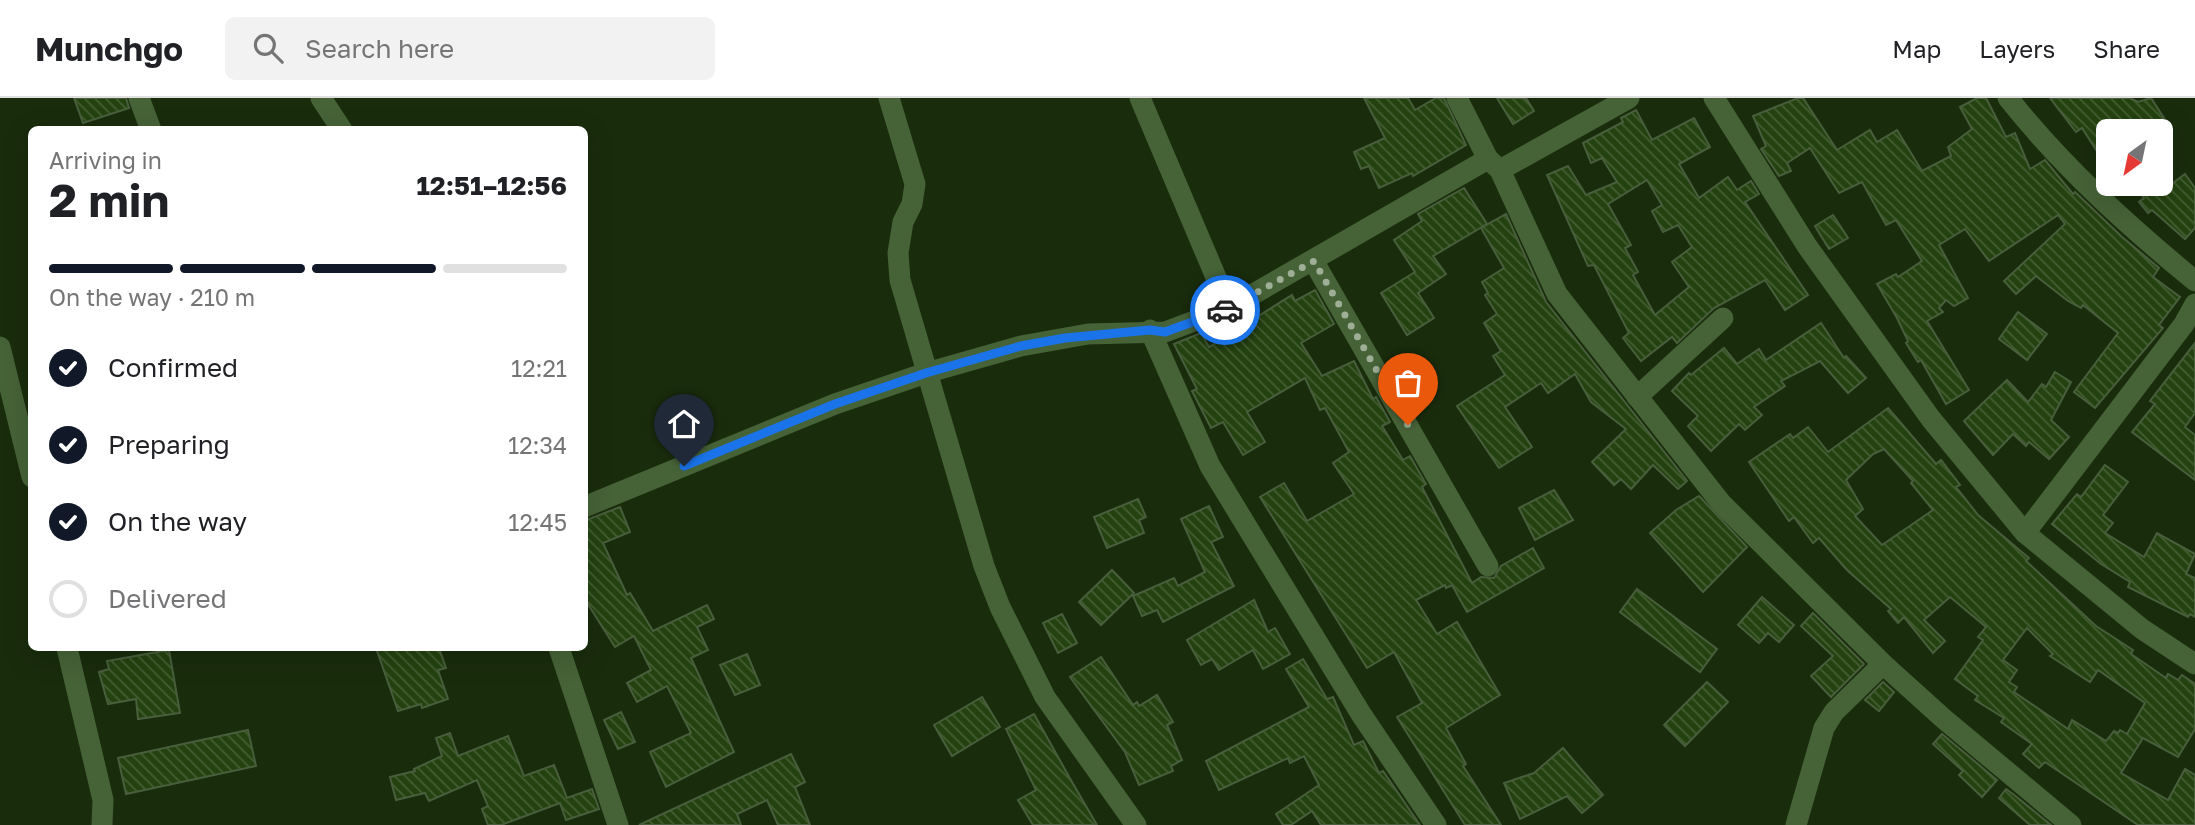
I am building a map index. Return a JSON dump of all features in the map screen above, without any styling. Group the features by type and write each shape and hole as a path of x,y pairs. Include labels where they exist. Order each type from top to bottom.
{"street":[{"path":"139,98 150,126"},
{"path":"321,98 339,126"},
{"path":"889,98 915,184 912,204 901,232 898,253 900,280 985,566 1000,607 1045,697 1136,825"},
{"path":"1140,98 1229,308"},
{"path":"1457,98 1494,165 1557,294 1721,503 1882,664 2071,825"},
{"path":"588,505 835,404 926,373 1021,346 1088,334 1150,330 1165,332 1229,308 1494,165 1629,98"},
{"path":"1714,98 1807,246 1923,408 2025,533 2142,629 2195,664"},
{"path":"2008,98 2038,136 2121,220 2195,281"},
{"path":"1314,261 1488,566"},
{"path":"2025,533 2184,324 2195,304"},
{"path":"1637,397 1723,318"},
{"path":"1150,330 1210,466 1361,714 1436,825"},
{"path":"0,347 28,461"},
{"path":"68,651 103,800 102,825"},
{"path":"560,651 618,825"},
{"path":"1796,825 1824,728 1834,712 1882,664"}],"building":[{"path":"74,98 126,98 129,108 83,123"},
{"path":"1364,98 1408,98 1415,110 1436,98 1444,98 1466,145 1413,176 1412,173 1379,188 1369,166 1361,169 1354,152 1385,138"},
{"path":"1497,98 1526,98 1534,111 1513,124"},
{"path":"1803,98 1837,150 1870,130 1877,142 1897,130 1922,171 1951,156 1948,147 1972,129 1960,107 1977,98 1986,98 2006,137 2015,133 2030,169 2045,160 2073,194 2075,192 2159,268 2153,277 2180,297 2159,325 2163,328 2095,408 2074,392 2118,333 2083,305 2081,308 2068,301 2036,276 2016,294 2004,281 2065,224 2058,215 1989,261 1965,229 1939,245 1968,298 1954,306 1946,300 1939,308 1943,312 1927,321 1969,390 1946,404 1921,360 1918,362 1906,343 1908,341 1897,318 1877,284 1896,274 1898,277 1922,261 1896,220 1886,225 1862,182 1839,193 1810,148 1787,163 1791,171 1779,176 1761,149 1766,146 1753,116"},
{"path":"2050,98 2130,98 2138,102 2151,98 2164,118 2096,119 2096,150 2082,128 2076,132"},
{"path":"1636,110 1652,140 1694,118 1710,147 1679,164 1699,198 1728,177 1737,190 1751,181 1759,194 1745,202 1808,295 1785,310 1765,280 1714,308 1677,343 1672,337 1641,361 1623,338 1629,333 1594,265 1588,266 1547,175 1568,166 1586,195 1617,182 1602,158 1591,163 1583,143 1623,122 1621,118","holes":["1647,180 1662,205 1652,211 1663,232 1678,225 1692,247 1672,262 1689,287 1655,315 1633,275 1638,272 1625,248 1631,245 1608,204"]},
{"path":"2185,174 2195,188 2195,228 2185,239 2152,210 2148,213 2139,202 2144,198 2143,196 2174,196 2174,182"},
{"path":"1464,188 1487,224 1433,256 1446,274 1418,293 1434,318 1407,335 1381,293 1415,272 1394,240 1422,221 1418,214"},
{"path":"1506,214 1546,302 1687,481 1678,489 1653,465 1631,489 1621,479 1614,485 1592,462 1626,429 1591,402 1575,374 1548,393 1541,383 1505,407 1532,447 1499,468 1457,406 1505,375 1493,356 1501,351 1484,323 1497,314 1485,295 1488,293 1482,282 1504,268 1481,228"},
{"path":"1833,215 1848,238 1829,249 1815,226"},
{"path":"1315,290 1334,324 1301,343 1322,376 1354,361 1373,399 1376,397 1390,422 1382,426 1403,460 1410,456 1426,484 1422,487 1472,583 1481,577 1494,578 1501,566 1533,548 1544,568 1467,612 1452,585 1446,588 1445,585 1416,600 1437,634 1457,622 1500,695 1446,728 1466,764 1463,766 1501,825 1465,825 1397,717 1422,703 1394,652 1367,668 1260,497 1284,483 1307,521 1354,494 1333,463 1349,452 1325,408 1320,410 1305,378 1247,412 1265,442 1243,455 1223,422 1211,428 1192,391 1197,389 1174,344 1201,333 1209,347 1292,295 1295,301"},
{"path":"2018,312 2047,334 2027,360 1999,339"},
{"path":"1821,323 1844,358 1846,356 1866,378 1848,393 1820,361 1781,381 1785,386 1754,407 1762,415 1745,430 1739,424 1711,451 1688,426 1698,416 1672,391 1689,373 1691,375 1724,348 1737,364 1759,349 1766,360"},
{"path":"2195,343 2195,413 2185,427 2195,435 2195,480 2132,432 2155,404 2150,401"},
{"path":"2055,372 2071,382 2051,420 2069,437 2049,459 2029,442 2026,446 2013,434 1993,455 1964,421 2007,380 2028,402 2042,384 2046,387"},
{"path":"1888,408 1936,464 1941,460 1960,485 1956,487 1978,515 2029,558 2026,561 2096,626 2133,650 2131,654 2166,678 2168,674 2178,680 2182,675 2195,684 2195,729 2178,757 2143,738 2121,773 2168,800 2185,769 2195,775 2195,825 2138,825 2045,762 2039,768 2023,754 2032,744 2001,722 2004,718 1975,700 1978,696 1955,679 1983,640 1978,637 1986,627 1950,597 1924,620 1945,641 1933,653 1904,617 1898,623 1888,611 1891,609 1847,570 1819,538 1813,543 1794,517 1789,521 1749,462 1790,434 1793,438 1808,427 1828,452","holes":["1884,449 1913,481 1911,483 1933,510 1882,545 1855,516 1863,509 1846,480 1873,454","2027,628 2053,654 2050,656 2090,682 2098,670 2145,703 2127,734 2120,730 2118,733 2114,731 2106,741 2072,720 2068,729 2014,692 2017,687 2009,682 2017,670 2003,660"]},
{"path":"2105,465 2128,482 2103,515 2113,523 2105,533 2144,557 2157,533 2195,554 2186,574 2195,578 2195,617 2190,614 2188,617 2128,587 2130,582 2101,564 2052,524 2077,494 2081,497"},
{"path":"1554,490 1573,520 1535,540 1519,508"},
{"path":"1699,496 1747,547 1703,592 1650,533 1676,510"},
{"path":"1138,499 1146,517 1139,520 1144,533 1107,548 1094,517"},
{"path":"1209,506 1223,537 1211,542 1234,586 1163,622 1157,610 1142,616 1133,596 1174,578 1178,586 1205,572 1181,519"},
{"path":"620,507 630,532 603,543 627,595 630,593 653,631 707,605 714,619 697,627 708,650 691,658 734,752 666,787 650,752 691,733 667,686 637,702 627,683 651,670 634,636 615,647 588,604 588,519"},
{"path":"1112,570 1134,593 1101,625 1079,602"},
{"path":"1637,589 1717,649 1700,672 1620,612"},
{"path":"1762,597 1794,625 1779,642 1768,633 1759,643 1738,625"},
{"path":"1254,600 1268,632 1275,628 1290,654 1263,669 1253,650 1219,670 1212,659 1201,665 1187,640"},
{"path":"1813,613 1864,664 1831,697 1811,676 1833,656 1801,626"},
{"path":"1062,614 1077,643 1058,653 1043,623"},
{"path":"169,651 180,713 138,719 136,699 108,704 99,672 109,669 107,661"},
{"path":"377,651 440,651 446,668 438,670 448,699 422,708 421,704 398,711"},
{"path":"747,654 760,685 735,695 720,665"},
{"path":"1101,657 1133,705 1137,702 1139,706 1157,695 1173,722 1167,725 1182,760 1171,766 1173,771 1139,785 1125,752 1070,677"},
{"path":"1303,659 1327,699 1333,697 1354,745 1363,741 1379,773 1383,771 1420,825 1321,825 1312,811 1291,825 1283,825 1276,814 1319,785 1304,756 1290,763 1288,758 1219,790 1206,761 1309,707 1286,669"},
{"path":"1707,682 1728,702 1685,746 1664,725"},
{"path":"1883,682 1894,692 1879,711 1865,700"},
{"path":"982,697 1000,727 952,756 934,725"},
{"path":"621,712 635,742 618,749 604,720"},
{"path":"1034,714 1097,825 1033,825 1018,800 1036,790 1006,729"},
{"path":"248,730 256,766 126,794 118,758"},
{"path":"450,733 458,756 508,736 524,776 554,765 567,798 592,789 599,809 566,820 560,803 501,825 488,825 482,809 488,806 477,780 429,801 425,793 396,800 390,777 415,771 414,769 442,756 436,738"},
{"path":"1942,734 1997,780 1982,797 1959,775 1963,771 1933,744"},
{"path":"1563,748 1603,795 1582,813 1567,796 1520,819 1504,783 1534,773"},
{"path":"791,754 805,782 795,787 810,825 778,825 767,800 737,814 741,825 639,825"},
{"path":"2006,789 2051,825 2030,825 1999,798"}],"way so far":[{"path":"1225,310 1314,261 1408,425"}],"route":[{"path":"684,466 835,404 926,373 1021,346 1088,334 1150,330 1165,332 1225,310"}]}
